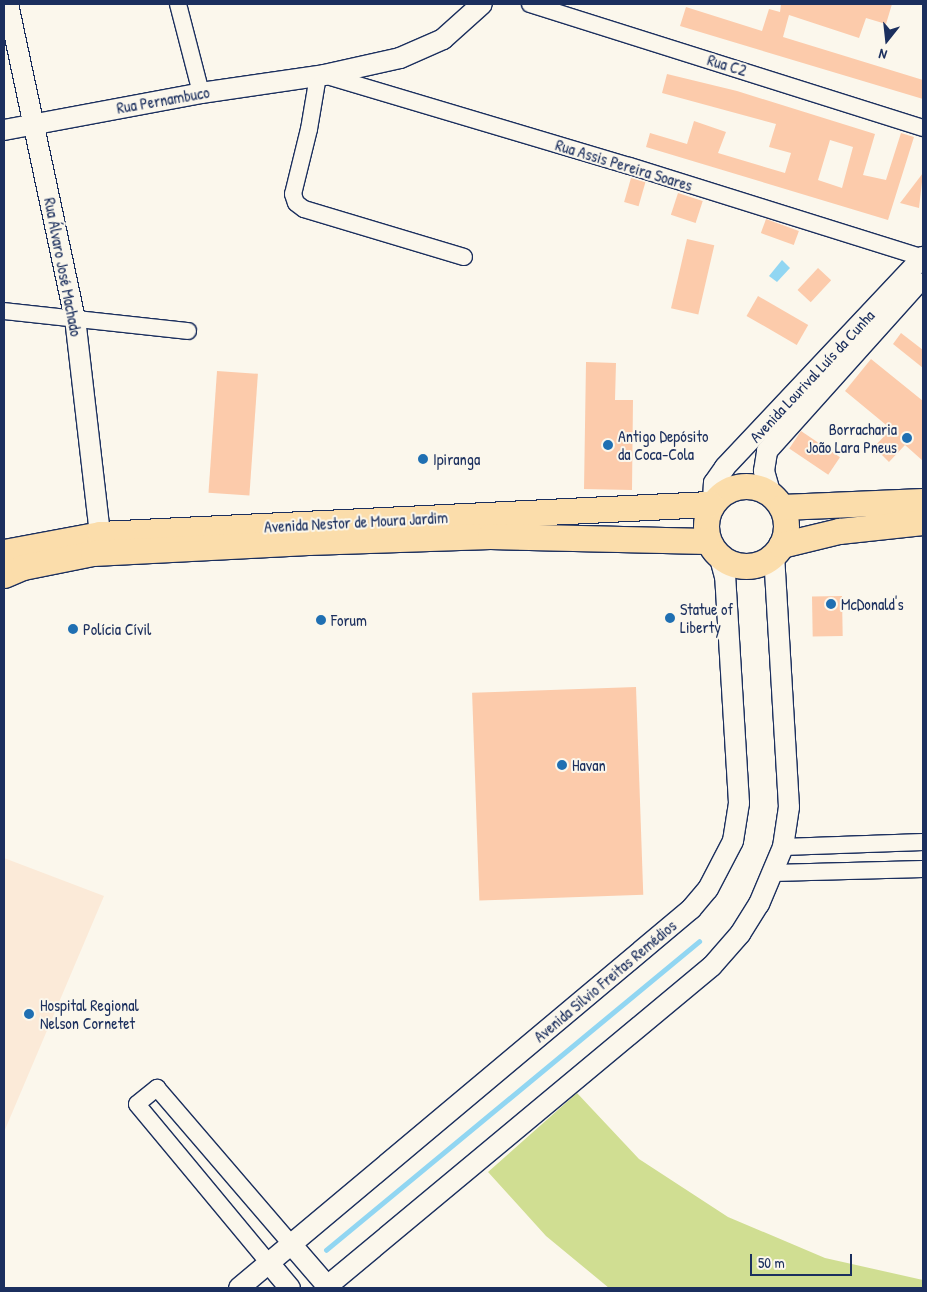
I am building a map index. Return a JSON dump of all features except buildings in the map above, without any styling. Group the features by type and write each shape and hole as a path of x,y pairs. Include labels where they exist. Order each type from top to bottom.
{"main road":[{"name":"Avenida Nestor de Moura Jardim","path":"4,575 23,567 93,553 308,533 711,502 744,487 776,500 923,501"},
{"path":"776,500 787,526 778,550"},
{"path":"711,502 704,522 714,549"},
{"name":"Avenida Nestor de Moura Jardim","path":"4,552 100,534 308,533 490,536 714,549 738,566 757,565 778,550 839,531 923,522"}],"street":[{"name":"Rua Álvaro José Machado","path":"8,4 75,318 100,534"},
{"path":"178,4 201,93"},
{"name":"Rua Pernambuco","path":"4,130 201,93 321,76 400,58 443,39 482,4"},
{"name":"Rua C2","path":"530,4 923,128"},
{"path":"321,76 293,194 296,203 304,209 464,257"},
{"name":"Rua Assis Pereira Soares","path":"321,76 640,169 923,258"},
{"name":"Avenida Lourival Luís da Cunha","path":"711,502 714,483 725,467 923,258"},
{"name":"Avenida Lourival Luís da Cunha","path":"776,500 764,471 767,451 923,277"},
{"path":"4,311 188,331"},
{"name":"Avenida Sílvio Freitas Remédios","path":"238,1288 691,909 721,868 733,842 739,803 725,578 714,549"},
{"path":"290,1288 137,1104 157,1088 327,1287 712,966 740,934 773,873 783,847 788,807 778,550"},
{"path":"783,847 923,842"},
{"path":"773,873 923,869"}],"shaded area":[{"name":"Hospital Regional Nelson Cornetet","path":"4,858 104,896 4,1132"}],"green space":[{"path":"577,1093 639,1159 728,1217 825,1258 923,1280 923,1288 609,1288 546,1236 488,1172"}],"water":[{"path":"782,260 790,268 777,282 769,276"}],"waterway":[{"path":"326,1250 699,941"}],"place":[{"name":"Borracharia João Lara Pneus","path":"907,438"},
{"name":"Antigo Depósito da Coca-Cola","path":"608,445"},
{"name":"Ipiranga","path":"423,459"},
{"name":"McDonald's","path":"831,604"},
{"name":"Statue of Liberty","path":"670,618"},
{"name":"Forum","path":"321,620"},
{"name":"Polícia Cívil","path":"73,629"},
{"name":"Havan","path":"562,765"},
{"name":"Hospital Regional Nelson Cornetet","path":"29,1014"}]}
